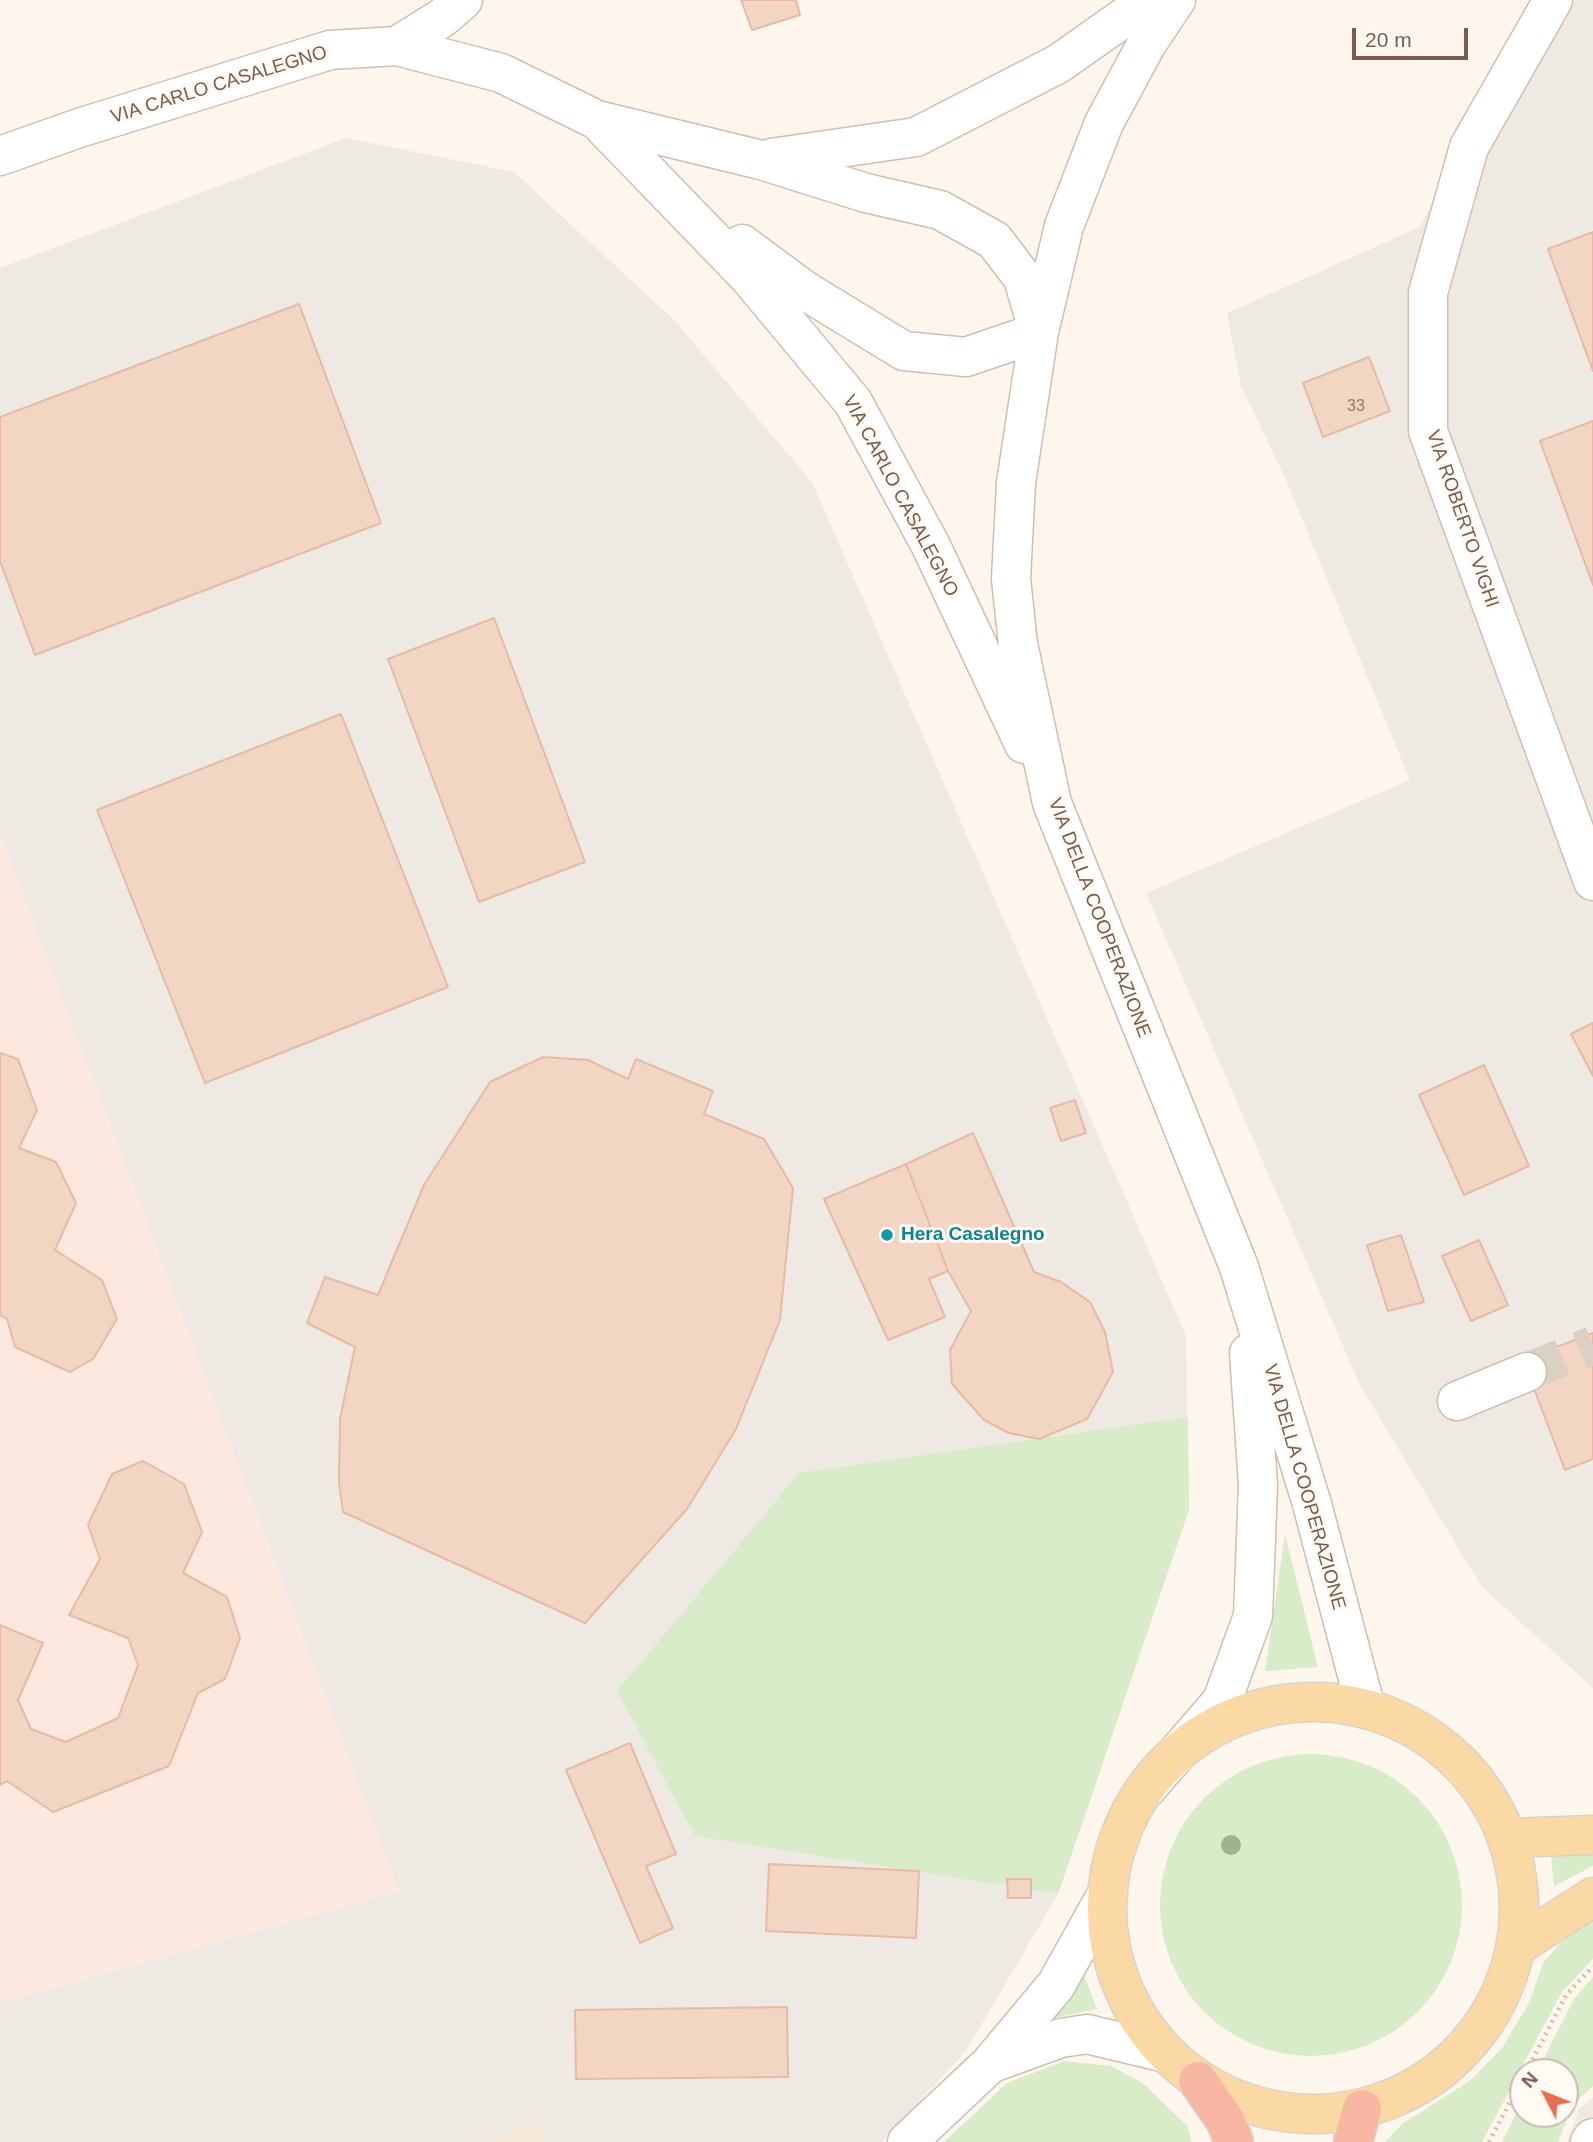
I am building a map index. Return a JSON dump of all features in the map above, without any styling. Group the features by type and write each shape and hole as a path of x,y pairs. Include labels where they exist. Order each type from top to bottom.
{"highway":[{"path":"1198,2081 1225,2120 1234,2142"}],"main road":[{"path":"1325,1702 1366,1709 1412,1727 1452,1756 1486,1794 1508,1838 1519,1891 1517,1946 1502,1991 1478,2032 1446,2067 1357,2125 1249,2105 1198,2081 1166,2053 1139,2019 1119,1979 1108,1936 1108,1892 1114,1855 1127,1820 1147,1788 1174,1757 1207,1732 1244,1714 1284,1704 1325,1702"},
{"path":"1508,1838 1593,1835"},
{"path":"1517,1946 1593,1897"}],"street":[{"path":"397,46 442,18 463,0"},
{"name":"VIA CARLO CASALEGNO","path":"761,160 916,137 1058,64 1149,0"},
{"name":"VIA DELLA COOPERAZIONE","path":"1176,0 1146,45 1104,123 1064,226 1039,332 1016,483 1011,579 1018,644 1052,803 1238,1267 1312,1504 1366,1709"},
{"name":"VIA ROBERTO VIGHI","path":"1553,0 1469,147 1428,293 1428,431 1593,881"},
{"name":"VIA CARLO CASALEGNO","path":"0,156 79,128 330,50 397,46 501,72 597,120 761,160 866,193 940,210 994,240 1023,278 1039,332 966,358 904,351 804,290 669,191"},
{"name":"VIA CARLO CASALEGNO","path":"597,120 669,191 748,276 853,402 931,546 1052,803"},
{"name":"VIA DELLA COOPERAZIONE","path":"1147,1788 1222,1700 1253,1616 1258,1485 1250,1367 1238,1267"},
{"path":"1464,1407 1530,1380"},
{"path":"906,2142 990,2064 1056,1985 1108,1892"},
{"path":"990,2064 1060,2038 1087,2034 1166,2053"}],"path":[{"path":"1533,2058 1566,1995 1593,1966"},
{"path":"1489,2142 1509,2104"}],"shaded area":[{"path":"1540,0 1593,0 1593,1688 1481,1586 1360,1385 1146,893 1410,780 1286,480 1241,386 1227,313 1420,227 1516,30"},
{"path":"346,138 514,172 673,319 812,482 1186,1336 1189,1510 1058,1894 966,2051 882,2142 546,2142 537,2123 479,2142 0,2142 0,2003 399,1891 0,834 0,268"},
{"path":"0,834 399,1891 0,2003"},
{"path":"1593,2097 1593,2142 1567,2142 1572,2128 1579,2128 1579,2109"},
{"path":"538,2123 546,2142 479,2142"}],"green space":[{"path":"1188,1417 1189,1510 1058,1894 695,1836 617,1691 799,1473"},
{"path":"1285,1534 1318,1667 1265,1671"},
{"path":"1311,1754 1340,1757 1369,1766 1395,1779 1418,1798 1437,1821 1450,1847 1459,1876 1462,1905 1459,1934 1450,1963 1437,1989 1418,2012 1395,2031 1369,2044 1340,2053 1311,2056 1282,2053 1253,2044 1227,2031 1204,2012 1185,1989 1172,1963 1163,1934 1160,1905 1163,1876 1172,1847 1185,1821 1204,1798 1227,1779 1253,1766 1282,1757"},
{"path":"1550,1847 1593,1847 1593,1866 1554,1886"},
{"path":"1593,1920 1593,1959 1562,1992 1527,2058 1509,2058 1509,2091 1482,2142 1385,2142 1402,2124 1471,2080 1502,2048 1529,2003 1543,1963 1560,1943"},
{"path":"1081,1967 1097,2009 1044,2020"},
{"path":"1593,1977 1593,2086 1579,2099 1579,2058 1544,2058 1574,1999"},
{"path":"1064,2061 1111,2066 1144,2084 1187,2126 1192,2142 944,2142 1007,2083"},
{"path":"1509,2128 1564,2128 1558,2142 1502,2142"}],"building":[{"path":"741,0 796,0 800,15 752,30"},
{"path":"1593,232 1593,371 1548,249"},
{"path":"299,304 381,523 35,655 0,561 0,417"},
{"path":"1369,357 1390,411 1323,437 1303,383"},
{"path":"1593,421 1593,585 1540,441"},
{"path":"494,618 585,862 479,902 388,659"},
{"path":"341,714 448,987 205,1083 97,810"},
{"path":"1593,1023 1593,1076 1571,1034"},
{"path":"0,1053 18,1059 37,1110 19,1148 56,1162 76,1203 55,1250 102,1280 117,1319 93,1359 70,1372 15,1347 7,1319 0,1315"},
{"path":"543,1057 588,1060 628,1079 636,1059 713,1091 704,1114 764,1139 793,1188 780,1320 736,1429 687,1509 585,1623 343,1512 339,1482 340,1419 355,1347 307,1323 325,1277 378,1295 424,1185 490,1082"},
{"path":"1484,1065 1529,1166 1464,1195 1419,1095"},
{"path":"1075,1100 1086,1133 1061,1141 1050,1108"},
{"path":"973,1133 1034,1272 1061,1282 1090,1302 1105,1332 1113,1372 1087,1419 1039,1439 1009,1433 984,1420 952,1384 950,1350 971,1311 948,1271 906,1164"},
{"name":"Hera Casalegno","path":"906,1164 948,1271 929,1279 945,1317 888,1340 824,1199"},
{"path":"1401,1235 1424,1302 1388,1311 1367,1245"},
{"path":"1479,1240 1508,1305 1471,1321 1442,1256"},
{"path":"1593,1333 1593,1459 1565,1470 1523,1360"},
{"path":"143,1461 184,1484 202,1532 183,1573 227,1597 240,1638 225,1679 198,1693 169,1766 53,1812 7,1781 0,1785 0,1625 43,1643 18,1700 31,1729 66,1742 118,1718 138,1665 128,1638 69,1615 100,1559 88,1525 112,1474"},
{"path":"630,1743 676,1854 646,1866 673,1928 640,1943 566,1770"},
{"path":"769,1864 919,1871 916,1938 766,1931"},
{"path":"1007,1879 1031,1879 1031,1898 1008,1898"},
{"path":"787,2007 788,2077 576,2079 575,2010"}],"tunnel":[{"path":"1527,1372 1593,1345"}],"place":[{"name":"Hera Casalegno","path":"887,1235"}]}
